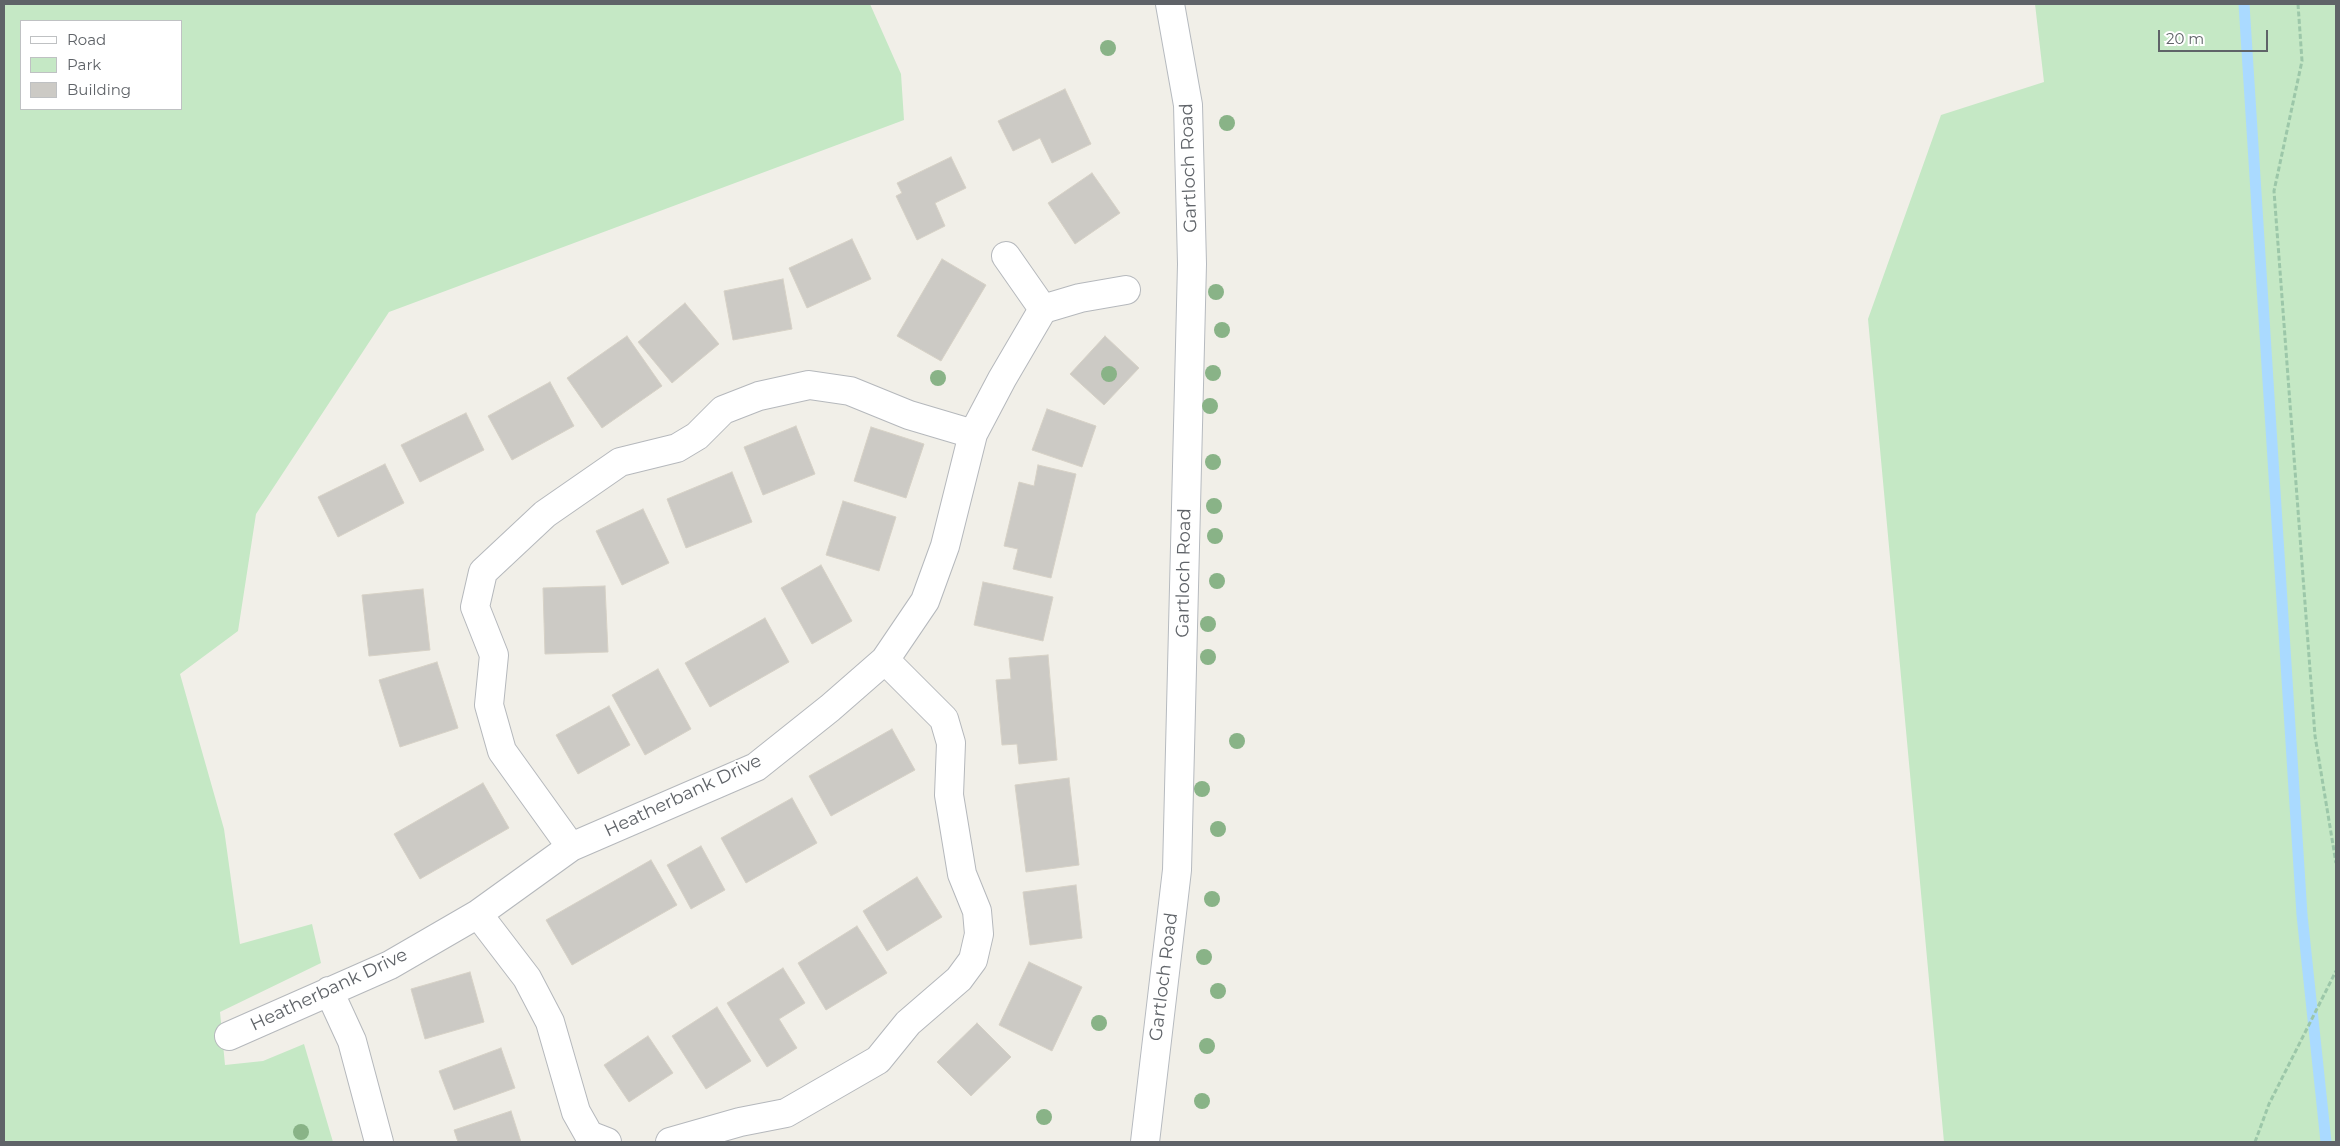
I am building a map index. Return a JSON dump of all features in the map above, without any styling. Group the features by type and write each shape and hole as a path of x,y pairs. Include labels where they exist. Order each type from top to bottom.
{"street":[{"name":"Gartloch Road","path":"1145,1142 1176,870 1192,264 1188,105 1170,4"},
{"path":"1006,256 1043,308 1080,298 1126,290"},
{"name":"Heatherbank Drive","path":"229,1036 390,965 478,914 571,847 756,767 885,660 925,601 945,546 973,434 1043,308"},
{"path":"571,847 502,751 489,705 494,656 475,607 483,572 545,514 620,462 677,448 697,436 723,410 759,396 809,385 850,391 909,416 973,434"},
{"path":"670,1142 740,1122 786,1113 878,1060 908,1023 959,979 973,960 979,934 977,911 962,874 949,795 951,743 944,719 885,660"},
{"path":"478,914 527,978 550,1022 576,1112 589,1135 607,1142"},
{"path":"329,991 352,1041 379,1142"}],"path":[{"path":"2298,4 2302,61 2274,190 2315,736 2336,863"},
{"path":"2255,1142 2268,1104 2336,971"}],"green space":[{"path":"4,4 870,4 901,74 904,120 389,312 256,514 238,631 180,674 224,829 240,944 312,924 321,963 220,1012 225,1065 263,1061 304,1044 333,1142 4,1142"},
{"path":"2035,4 2336,4 2336,1142 1944,1142 1868,319 1941,115 2044,82"}],"building":[{"path":"1065,89 1091,144 1052,163 1040,138 1013,151 998,121"},
{"path":"951,157 966,188 935,203 945,226 917,240 896,196 902,193 897,183"},
{"path":"1092,173 1120,213 1075,244 1048,203"},
{"path":"852,239 871,279 807,308 789,268"},
{"path":"942,259 986,285 941,361 897,336"},
{"path":"783,279 792,329 733,340 724,291"},
{"path":"685,303 719,344 672,383 638,342"},
{"path":"627,336 662,386 602,428 567,378"},
{"path":"1105,336 1139,368 1104,405 1070,374"},
{"path":"550,382 574,426 512,460 488,416"},
{"path":"1047,409 1096,426 1082,467 1032,450"},
{"path":"466,413 484,450 420,482 401,445"},
{"path":"796,426 815,474 763,495 744,447"},
{"path":"871,427 924,444 906,498 854,481"},
{"path":"385,464 404,503 338,537 318,497"},
{"path":"1038,465 1076,474 1051,578 1013,569 1018,549 1004,546 1019,482 1034,486"},
{"path":"732,472 752,522 686,548 667,499"},
{"path":"843,501 896,517 879,571 826,555"},
{"path":"643,509 669,563 622,585 596,531"},
{"path":"821,565 852,621 812,644 781,588"},
{"path":"983,582 1053,597 1043,641 974,625"},
{"path":"605,586 608,652 545,654 543,588"},
{"path":"423,589 430,650 369,656 362,595"},
{"path":"765,618 789,662 710,707 685,663"},
{"path":"1048,655 1057,760 1019,764 1017,744 1002,745 996,680 1011,679 1009,658"},
{"path":"437,662 458,728 400,747 379,680"},
{"path":"658,669 691,729 645,755 612,695"},
{"path":"609,706 630,745 578,774 556,735"},
{"path":"892,729 915,770 831,816 809,776"},
{"path":"1069,778 1079,865 1026,872 1015,785"},
{"path":"483,783 509,828 420,879 394,834"},
{"path":"792,798 817,843 746,883 721,838"},
{"path":"701,846 725,890 691,909 667,865"},
{"path":"651,860 677,905 572,965 546,920"},
{"path":"917,877 942,917 887,951 863,911"},
{"path":"1076,885 1082,938 1030,945 1023,892"},
{"path":"857,926 887,973 826,1010 798,963"},
{"path":"1029,962 1082,987 1052,1051 999,1025"},
{"path":"783,968 805,1003 779,1019 797,1048 767,1067 727,1003"},
{"path":"470,972 484,1022 425,1039 411,989"},
{"path":"717,1007 751,1061 706,1089 672,1036"},
{"path":"977,1023 1011,1057 971,1096 937,1062"},
{"path":"648,1036 673,1073 629,1102 604,1065"},
{"path":"501,1048 515,1088 454,1110 439,1071"},
{"path":"511,1111 521,1142 458,1142 454,1130"}],"waterway":[{"path":"2244,4 2302,915 2326,1142"}]}
